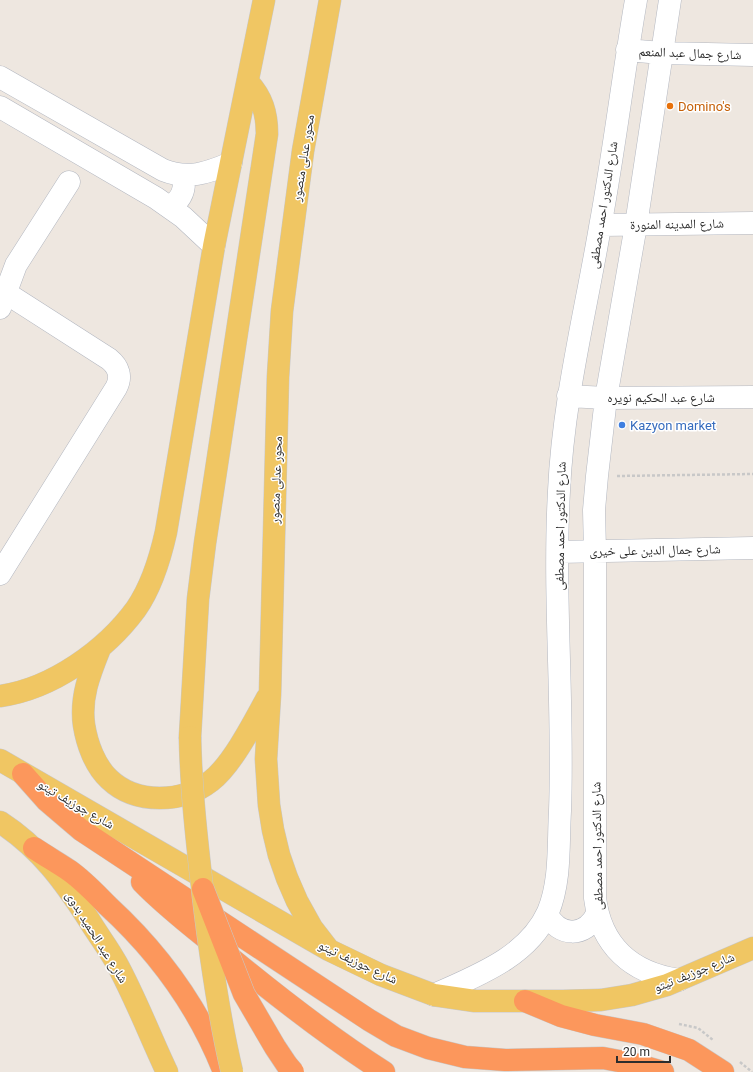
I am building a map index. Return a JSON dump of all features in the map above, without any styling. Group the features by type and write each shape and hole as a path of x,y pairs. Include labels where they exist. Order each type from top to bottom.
{"highway":[{"path":"23,774 47,801 81,830 362,1015 403,1038 428,1048 465,1057 505,1060 603,1058 636,1064 663,1072"},
{"path":"34,848 70,872 91,889 155,954 180,988 227,1071"},
{"path":"124,858 142,882 183,919 306,1018 348,1049 384,1072"},
{"path":"203,890 244,994 275,1047 287,1066 293,1072"},
{"path":"524,1001 561,1016 595,1025 643,1034 689,1050 723,1072"}],"main road":[{"path":"0,696 31,688 52,679 100,648 122,627 136,608 150,584 162,552 166,532 214,246 264,0"},
{"name":"محور عدلى منصور","path":"330,0 303,151 282,311 278,377 270,694 266,759 266,782 273,830 287,878 312,928 330,950"},
{"path":"227,1071 203,890 191,778 190,737 198,599 205,543 266,134 266,115 264,106 260,97 248,82"},
{"path":"100,648 85,690 83,712 87,739 96,760 109,779 120,787 144,796 172,798 192,792 211,781 222,771 231,759 270,694"},
{"name":"شارع جوزيف تيتو","path":"0,760 330,950 381,975 434,995 475,1001 600,1000 632,995 667,985 753,948"},
{"name":"شارع عبد الحميد بدوى","path":"0,822 34,848 55,871 75,898 128,985 166,1072"}],"street":[{"name":"شارع الدكتور احمد مصطفى","path":"434,995 478,975 514,953 538,930 547,914 552,899 558,868 561,778 558,552 559,484 562,444 568,396 601,226 627,50 636,0"},
{"name":"شارع الدكتور احمد مصطفى","path":"670,0 636,225 606,398 594,510 595,898 597,914 609,940 618,951 628,960 652,974 679,980"},
{"name":"شارع جمال عبد المنعم","path":"627,50 661,53 753,55"},
{"path":"0,77 172,174 183,176 193,175 231,163"},
{"path":"0,107 170,207 198,230 214,246"},
{"path":"170,207 177,203 182,197 184,190 183,176"},
{"path":"0,574 116,388 119,378 117,367 109,359 3,300 16,265 69,182"},
{"name":"شارع المدينه المنورة","path":"601,226 753,223"},
{"name":"شارع عبد الحكيم نويره","path":"568,396 606,398 753,397"},
{"name":"شارع جمال الدين على خيرى","path":"558,552 753,548"},
{"path":"547,914 557,927 572,932 588,927 594,921 597,914"}],"path":[{"path":"597,476 753,474"}],"place":[{"name":"Domino's","path":"670,106"},
{"name":"Kazyon market","path":"622,425"}]}
